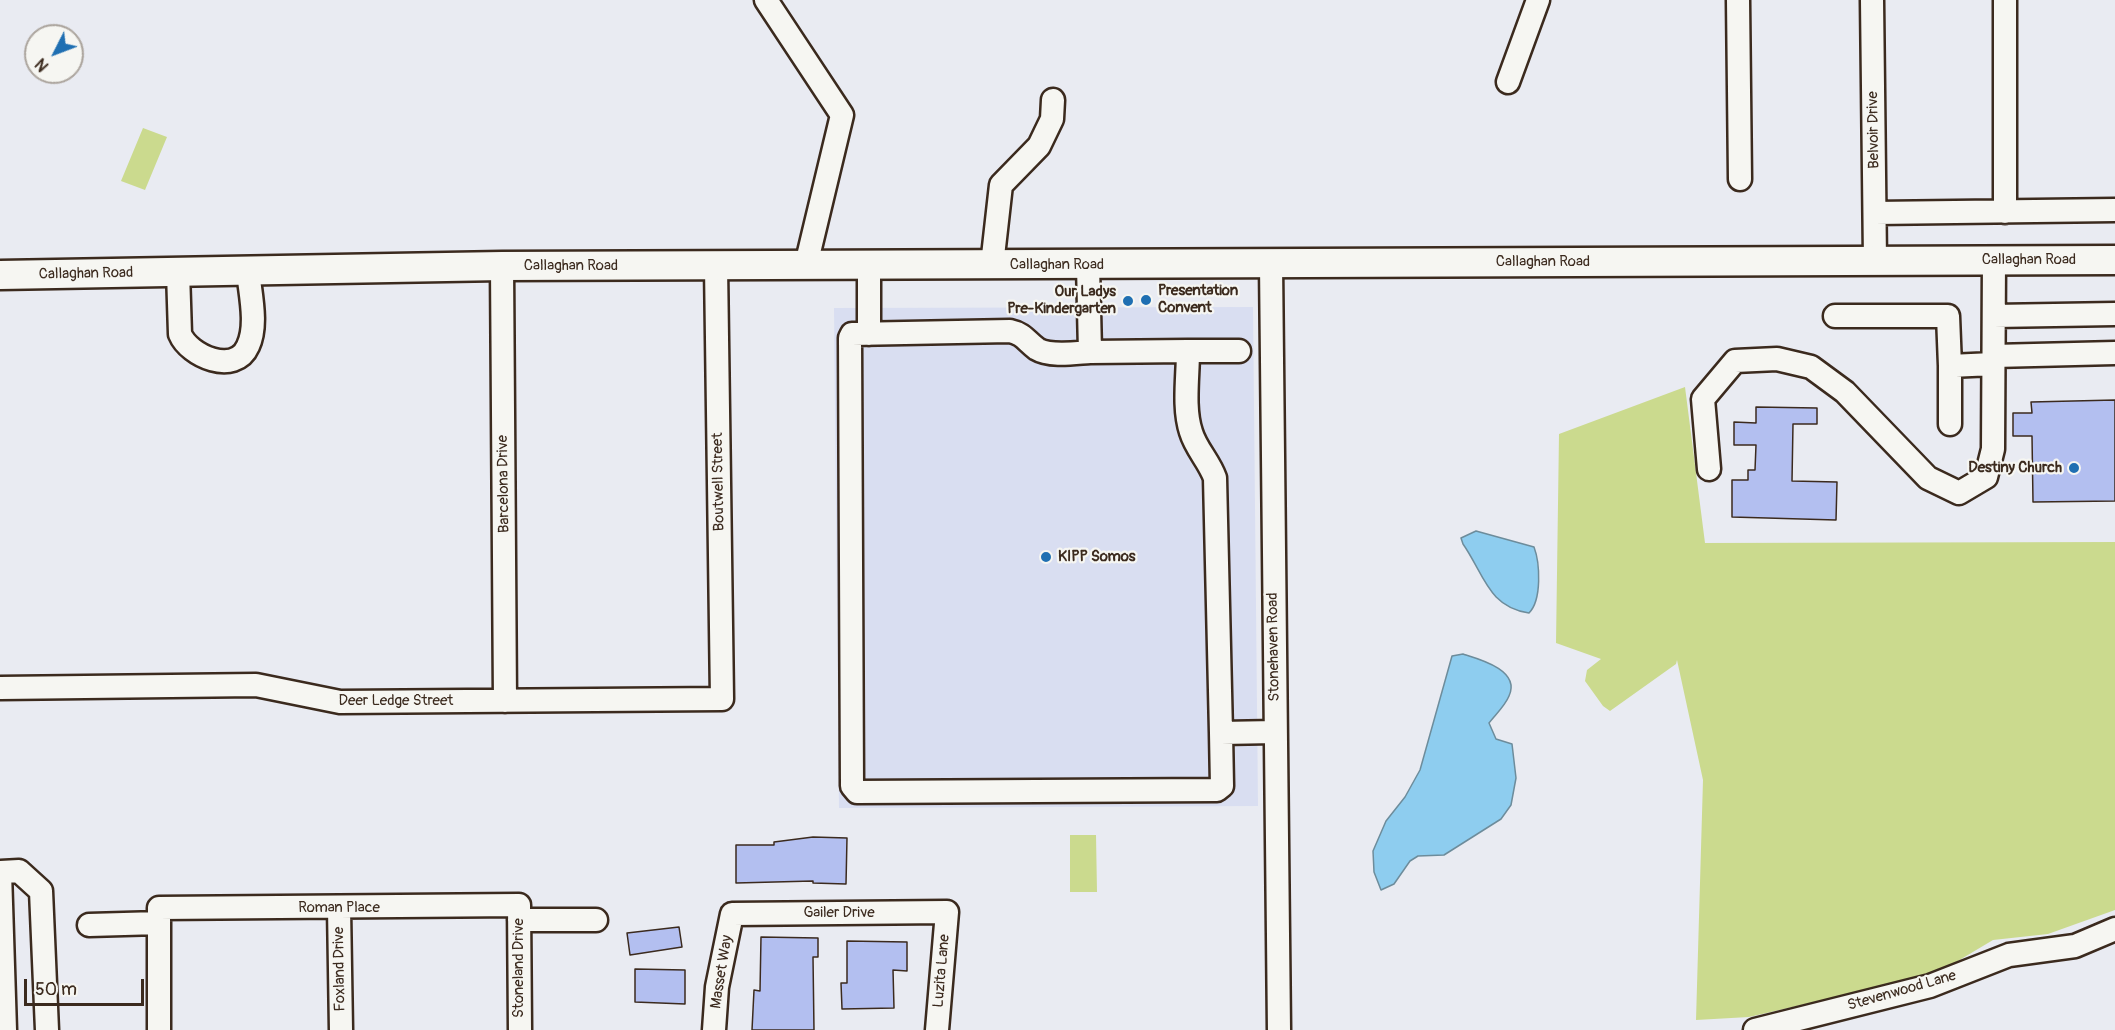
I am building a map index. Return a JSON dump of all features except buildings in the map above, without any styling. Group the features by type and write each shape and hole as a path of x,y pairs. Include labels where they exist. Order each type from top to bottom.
{"main road":[{"name":"Callaghan Road","path":"0,275 502,266 2115,260"}],"street":[{"path":"766,0 842,115 806,265"},
{"path":"1508,82 1538,0"},
{"path":"1738,0 1740,179"},
{"name":"Belvoir Drive","path":"1872,0 1875,260"},
{"path":"2005,0 2006,212"},
{"path":"992,265 1001,185 1039,146 1052,119 1053,100"},
{"path":"1875,213 2115,210"},
{"path":"1709,469 1703,399 1735,361 1777,359 1811,367 1845,392 1928,478 1959,493 1986,477 1993,449 1994,261"},
{"name":"Stonehaven Road","path":"1271,264 1279,1030"},
{"path":"869,265 869,334"},
{"path":"1088,265 1090,352"},
{"name":"Barcelona Drive","path":"502,266 506,701"},
{"name":"Boutwell Street","path":"716,266 722,699"},
{"path":"177,272 180,334 184,344 200,355 227,361 241,356 248,346 252,313 248,271"},
{"path":"1994,316 2115,314"},
{"path":"1835,316 1948,316 1950,424"},
{"path":"1188,351 1187,417 1191,434 1210,462 1215,478 1222,786 1217,790 857,792 852,786 850,338 852,334 1010,331 1022,333 1038,350 1051,353 1090,352 1188,351 1239,351"},
{"path":"1950,366 1994,360 2115,353"},
{"name":"Deer Ledge Street","path":"0,688 256,685 340,702 722,699"},
{"path":"1221,733 1275,732"},
{"path":"6,1030 1,872 19,871 41,891 47,1030"},
{"name":"Roman Place","path":"89,925 159,916 339,908 519,913 596,920"},
{"name":"Foxland Drive","path":"339,908 341,1030"},
{"name":"Gailer Drive","path":"732,914 947,912"},
{"name":"Luzita Lane","path":"938,1030 947,912"},
{"name":"Stoneland Drive","path":"519,913 519,1030"},
{"name":"Masset Way","path":"714,1030 717,987 732,914"},
{"path":"159,916 159,1030"},
{"name":"Stevenwood Lane","path":"1755,1030 1930,986 2009,955 2075,946 2115,929"}],"shaded area":[{"name":"KIPP Somos","path":"1253,307 1258,806 839,808 834,308"}],"green space":[{"path":"143,128 167,137 145,190 121,181"},
{"path":"1685,387 1705,543 2115,542 2115,910 2048,934 1993,940 1936,974 1749,1017 1696,1020 1703,780 1677,660 1676,664 1610,711 1603,706 1585,681 1587,670 1601,659 1556,643 1559,434"},
{"path":"1070,835 1096,835 1097,892 1070,892"}],"water":[{"path":"1476,531 1534,547 1539,581 1536,599 1529,613 1515,610 1504,604 1488,588 1461,538"},
{"path":"1463,654 1496,667 1509,679 1511,687 1509,696 1489,723 1496,739 1512,744 1516,778 1511,805 1501,819 1444,855 1418,856 1410,861 1394,884 1381,890 1374,872 1373,851 1386,821 1405,797 1420,770 1452,656"}],"place":[{"name":"Presentation Convent","path":"1146,300"},
{"name":"Our Ladys Pre-Kindergarten","path":"1128,301"},
{"name":"Destiny Church","path":"2074,468"},
{"name":"KIPP Somos","path":"1046,557"}]}
